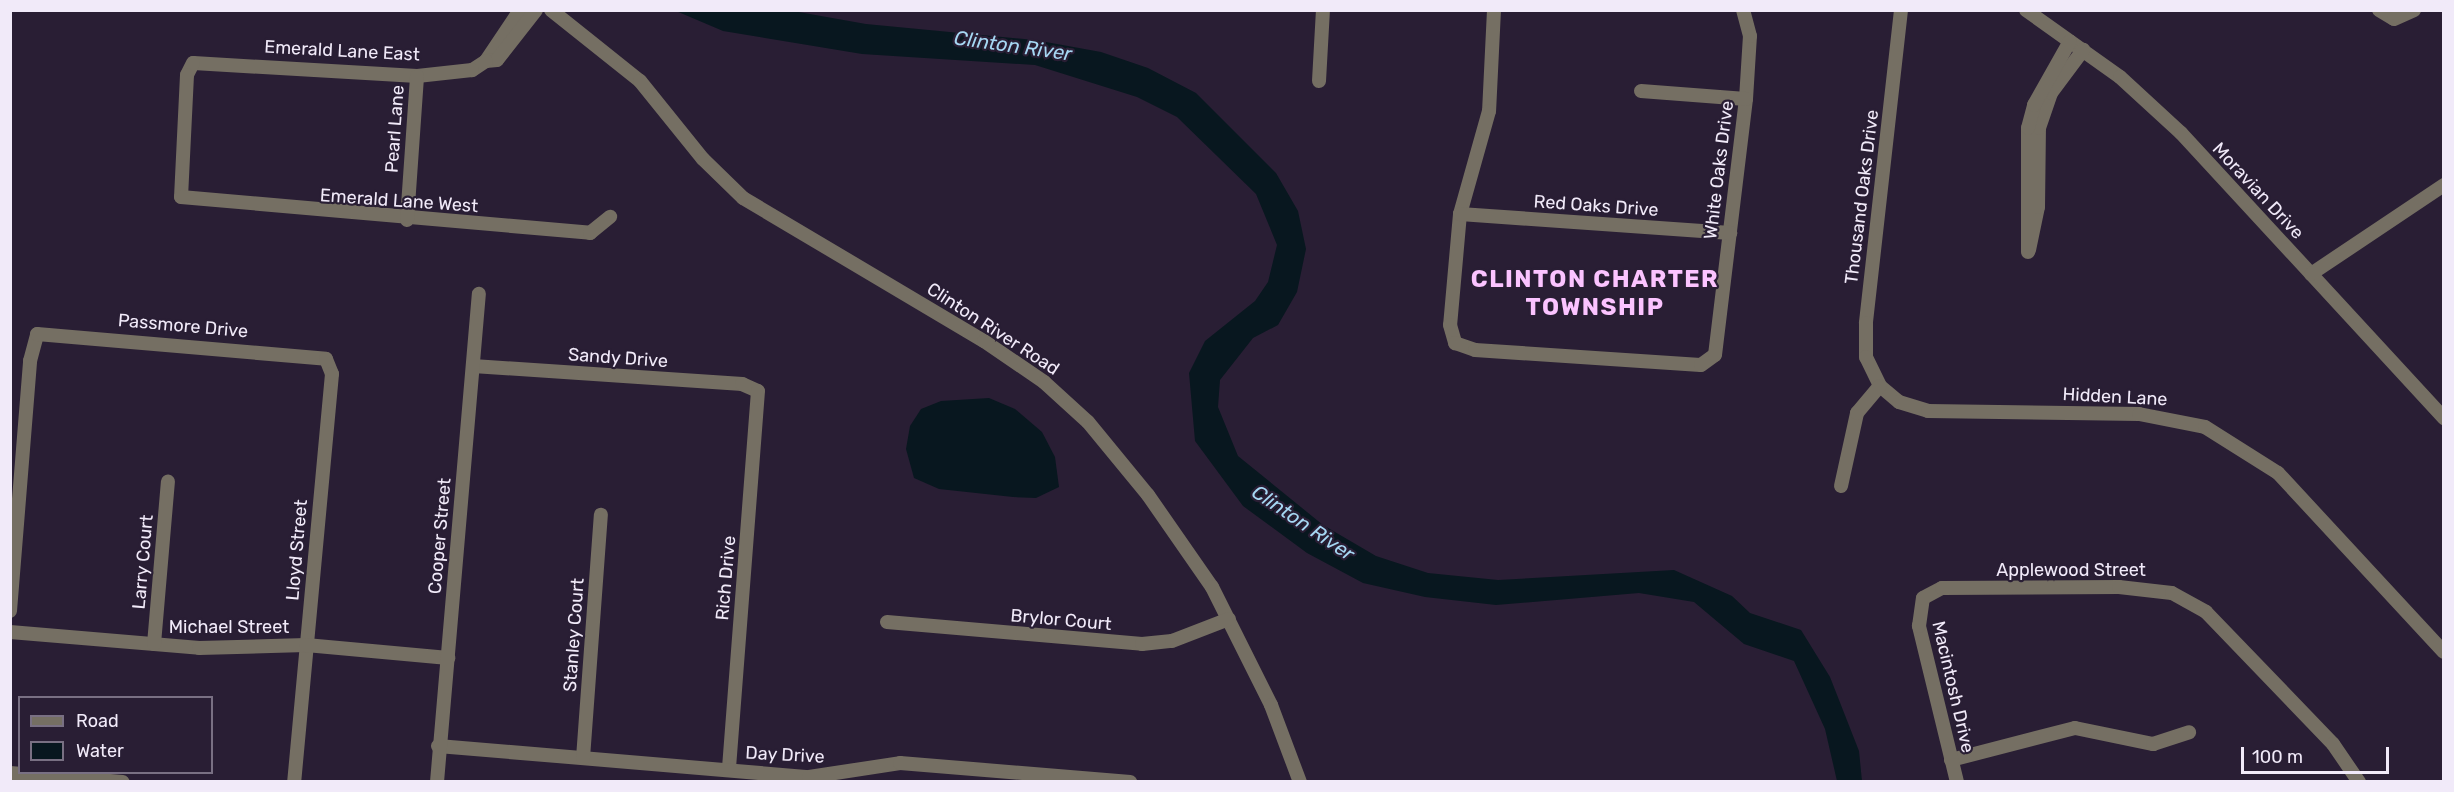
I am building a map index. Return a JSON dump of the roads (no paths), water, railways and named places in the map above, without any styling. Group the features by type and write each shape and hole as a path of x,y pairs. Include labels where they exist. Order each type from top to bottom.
{"street":[{"path":"486,61 520,10"},
{"name":"Emerald Lane East","path":"181,196 188,75 193,63 417,76 472,70 486,61 497,60 536,10"},
{"name":"Clinton River Road","path":"551,10 640,81 703,159 743,198 954,321 1065,400 1178,535 1228,619 1271,705 1300,782"},
{"path":"1319,81 1323,10"},
{"path":"1460,214 1489,111 1494,10"},
{"name":"White Oaks Drive","path":"1460,214 1450,325 1455,343 1474,350 1708,364 1715,355 1746,99 1750,36 1743,10"},
{"name":"Thousand Oaks Drive","path":"1880,386 1866,357 1866,323 1901,10"},
{"path":"2379,10 2394,19 2414,10"},
{"name":"Moravian Drive","path":"2036,13 2173,125 2444,418"},
{"path":"2053,80 2070,41"},
{"path":"2032,192 2034,105 2053,80 2083,50"},
{"name":"Pearl Lane","path":"407,220 417,76"},
{"path":"1641,91 1746,99"},
{"path":"2311,274 2444,185"},
{"name":"Emerald Lane West","path":"181,196 407,220 590,233 610,218"},
{"name":"Red Oaks Drive","path":"1460,214 1730,233"},
{"name":"Cooper Street","path":"437,782 438,747 448,658 479,294"},
{"name":"Passmore Drive","path":"10,611 30,360 37,334 326,359"},
{"name":"Lloyd Street","path":"294,782 332,374 326,359"},
{"name":"Sandy Drive","path":"473,366 742,384 758,391"},
{"path":"1841,486 1857,412 1880,386"},
{"name":"Hidden Lane","path":"1880,386 1899,402 1928,411 2139,414 2205,427 2278,473 2444,652"},
{"name":"Rich Drive","path":"729,769 758,391"},
{"name":"Larry Court","path":"154,644 168,482"},
{"name":"Stanley Court","path":"583,758 601,515"},
{"name":"Applewood Street","path":"1921,601 1942,588 2119,586 2180,596 2229,633 2333,744 2360,782"},
{"name":"Macintosh Drive","path":"1921,601 1919,626 1957,782"},
{"name":"Brylor Court","path":"887,622 1142,644 1172,641 1228,619"},
{"name":"Michael Street","path":"10,632 154,644 306,645 448,658"},
{"path":"1952,760 2075,728 2143,744 2189,732"},
{"name":"Day Drive","path":"438,747 809,777 852,777 900,763 1130,782"},
{"path":"23,774 123,782"}],"water":[{"name":"Clinton River","path":"676,11 793,11 866,24 1035,40 1101,52 1148,68 1196,93 1276,173 1298,211 1306,249 1297,292 1278,325 1253,338 1220,380 1218,407 1238,456 1323,525 1376,556 1428,573 1498,580 1674,570 1732,596 1750,613 1801,630 1830,677 1859,751 1862,781 1837,781 1825,729 1794,661 1744,644 1694,602 1639,593 1496,605 1425,597 1363,583 1307,553 1243,506 1195,441 1189,373 1205,341 1255,301 1268,282 1277,245 1256,194 1177,117 1137,97 1035,65 862,54 723,31"},
{"path":"989,398 1015,409 1042,432 1055,457 1059,487 1036,498 1013,497 939,489 914,478 906,449 910,426 921,409 941,401"}],"district":[{"name":"CLINTON CHARTER TOWNSHIP","path":"1595,294"}]}
